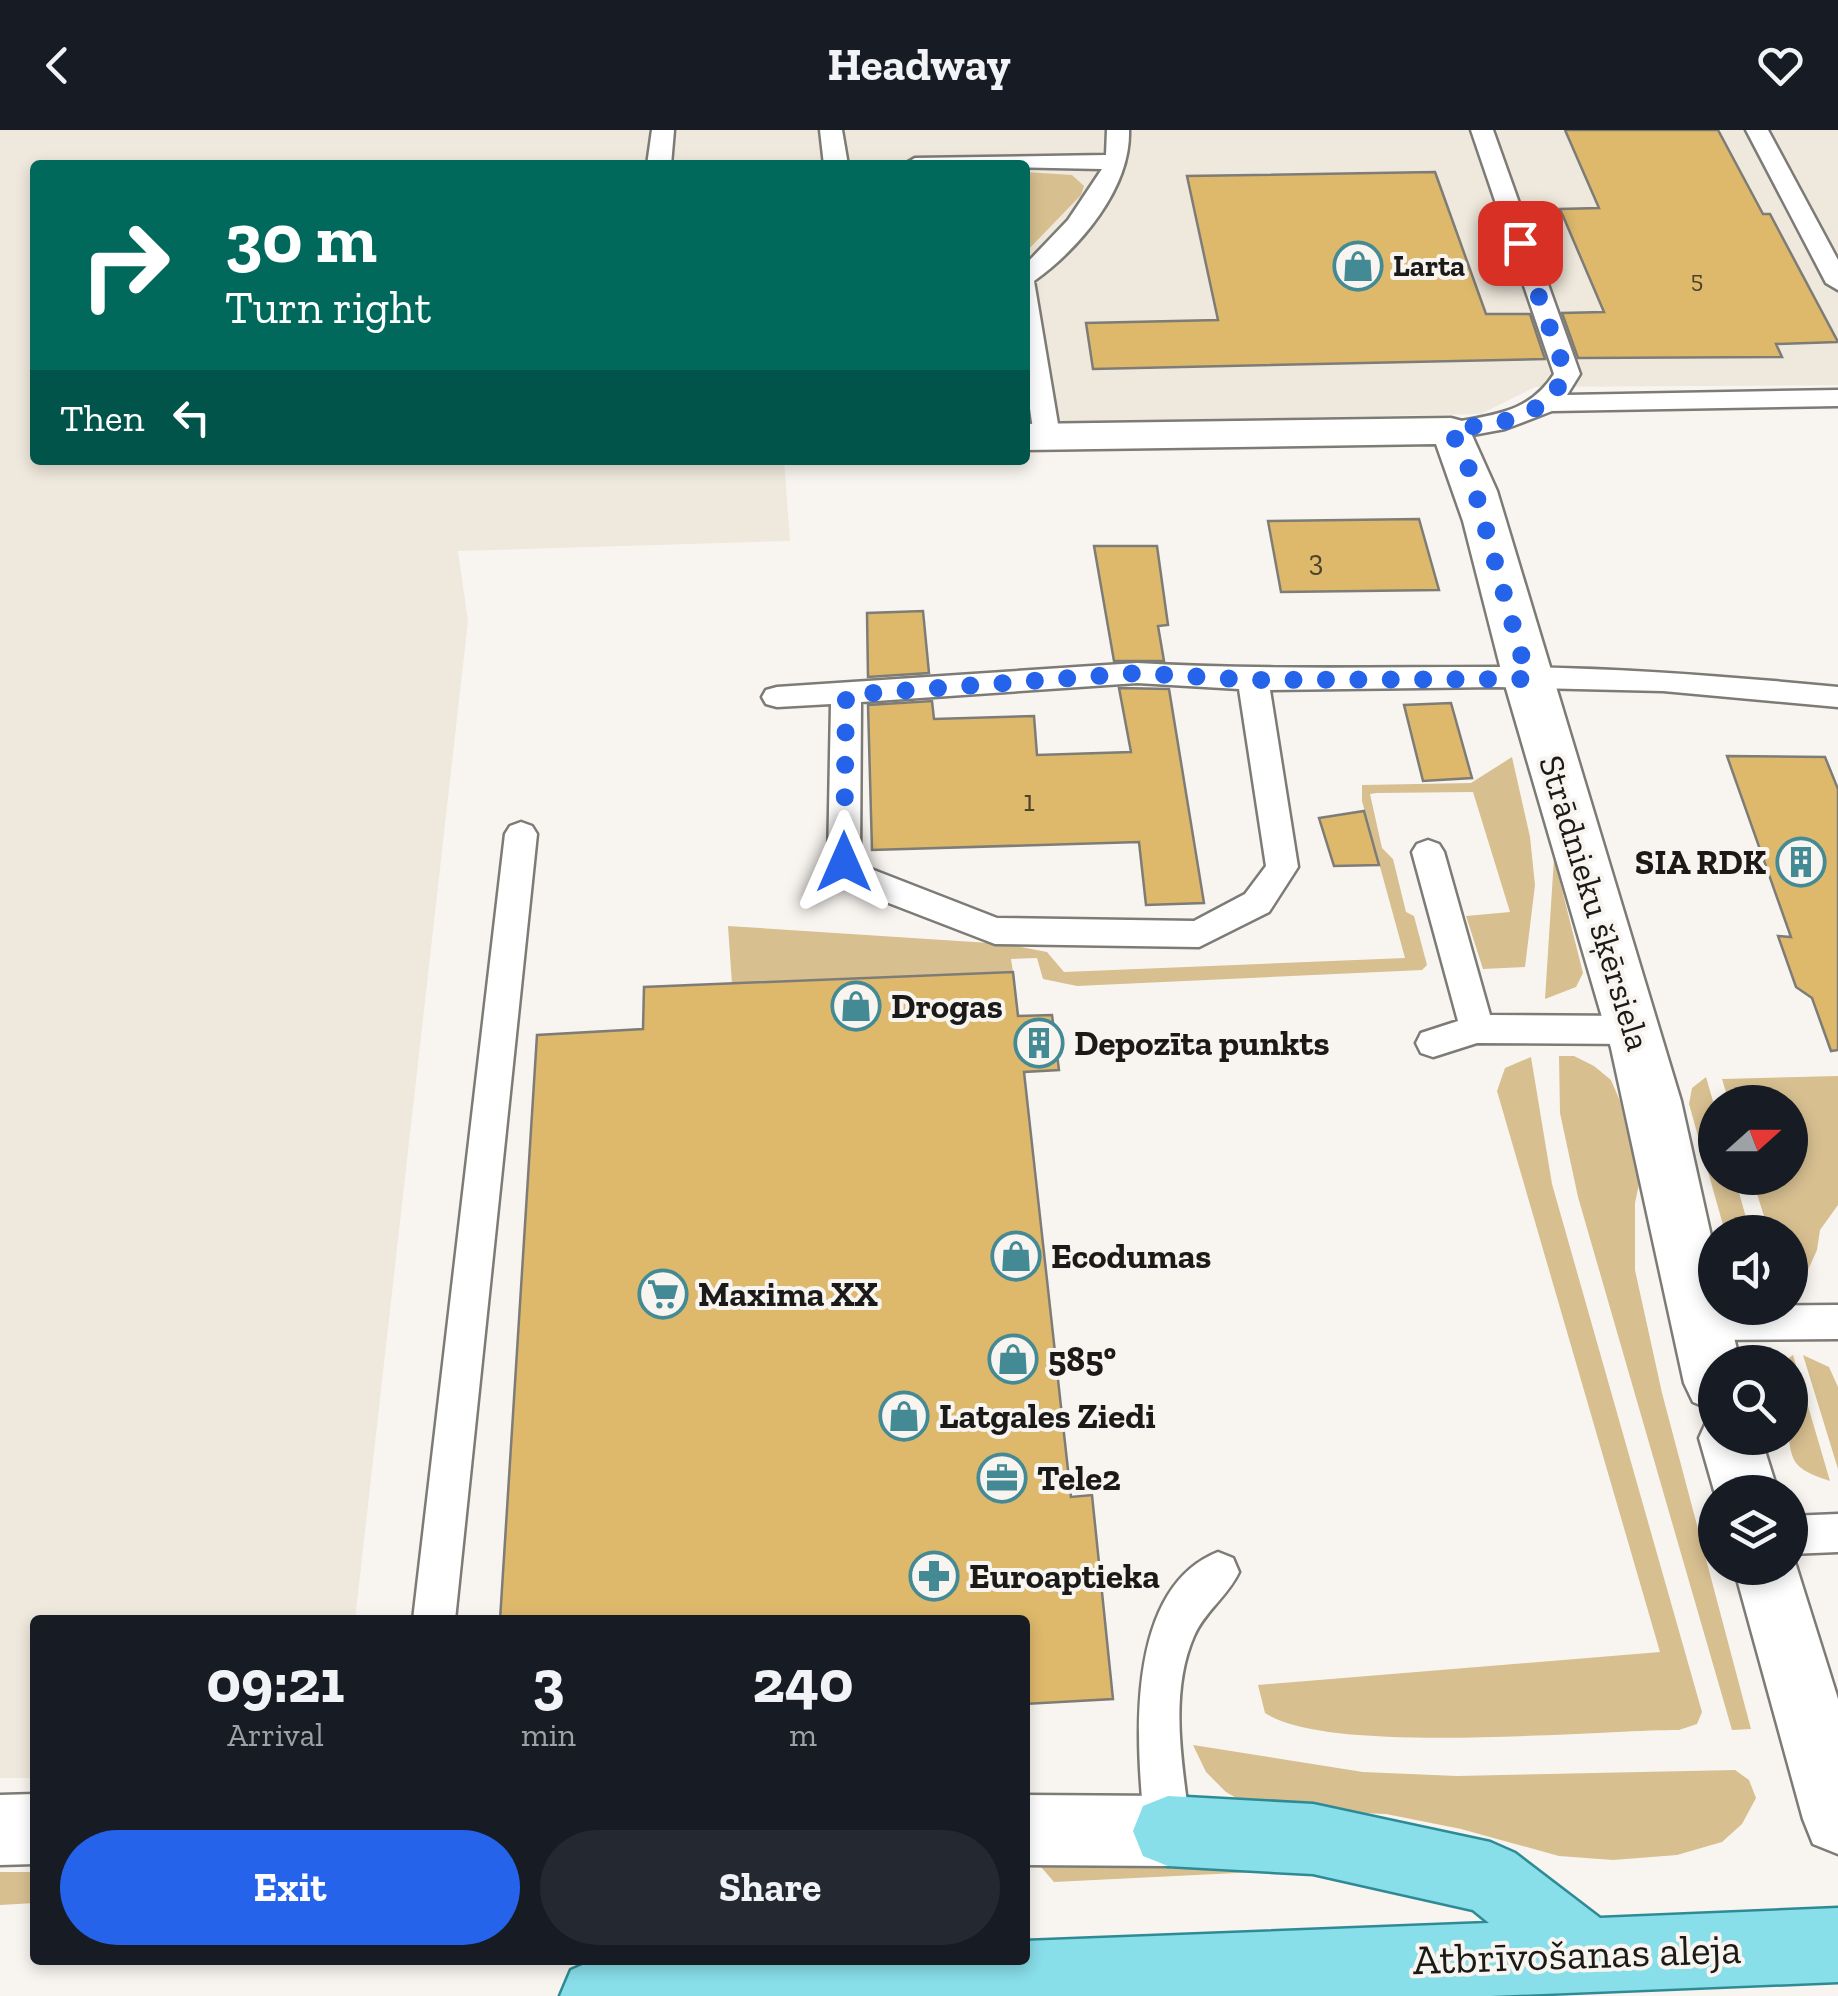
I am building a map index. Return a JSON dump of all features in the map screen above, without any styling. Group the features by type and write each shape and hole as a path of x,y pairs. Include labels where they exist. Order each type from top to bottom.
{"main road":[{"path":"1168,1832 1313,1840 1490,1878 1586,1953"},
{"name":"Atbrīvošanas aleja","path":"597,1996 1838,1944"}],"street":[{"path":"1036,436 1451,430"},
{"name":"Strādnieku šķērsiela","path":"1451,430 1468,466 1634,1030 1679,1212 1698,1323"},
{"path":"1772,1585 1838,1819"},
{"path":"0,1830 30,1830"},
{"path":"1030,1830 1168,1832"}],"lane":[{"path":"659,160 663,130"},
{"path":"832,130 835,160"},
{"path":"1030,273 1042,267 1088,207 1116,162 1118,130"},
{"path":"1482,130 1566,374 1548,403"},
{"path":"1757,130 1838,283"},
{"path":"1030,163 1116,162"},
{"path":"1030,354 1036,436"},
{"path":"1451,430 1505,421 1548,403 1838,398"},
{"path":"777,697 1137,673 1253,680 1662,681 1838,697"},
{"path":"846,695 844,862 854,876 995,931 1199,934 1257,903 1282,868 1253,680"},
{"path":"435,1615 522,834"},
{"path":"1428,852 1476,1028"},
{"path":"1433,1043 1476,1028 1634,1030"},
{"path":"1808,1322 1838,1322"},
{"path":"1808,1534 1838,1533"},
{"path":"1168,1832 1156,1732 1157,1690 1187,1609 1201,1586 1218,1572"}],"shaded area":[{"path":"0,130 1838,130 1838,385 1535,387 1481,414 1030,423 1030,160 30,160 30,465 784,465 790,541 458,551 468,621 356,1615 30,1615 30,1778 0,1778"},
{"path":"1030,172 1072,175 1084,186 1081,195 1030,248"},
{"path":"1512,757 1530,837 1535,885 1525,967 1483,969 1466,916 1510,912 1473,792 1377,793 1370,794 1382,848 1393,859 1406,912 1414,916 1427,965 1422,970 1077,986 1043,979 1037,958 1011,959 1013,972 732,984 728,926 1005,944 1047,952 1064,972 1405,958 1362,801 1362,785 1471,783"},
{"path":"1554,858 1583,973 1576,987 1545,999"},
{"path":"1559,1056 1574,1056 1594,1066 1611,1080 1620,1101 1639,1184 1635,1203 1635,1270 1698,1529 1698,1585 1713,1585 1751,1729 1732,1730 1578,1197 1560,1113"},
{"path":"1531,1057 1552,1184 1702,1712 1697,1724 1679,1730 1527,1736 1401,1737 1344,1734 1297,1726 1265,1713 1258,1685 1660,1652 1497,1091 1505,1068"},
{"path":"1838,1076 1838,1205 1820,1230 1808,1270 1808,1215 1764,1215 1757,1195 1808,1195 1808,1085 1724,1085 1722,1079"},
{"path":"1706,1077 1708,1085 1698,1085 1698,1136 1689,1104 1692,1088"},
{"path":"1715,1195 1740,1195 1745,1215 1720,1215"},
{"path":"1808,1357 1829,1367 1838,1387 1838,1469 1808,1371"},
{"path":"1808,1406 1830,1481 1796,1463 1792,1455 1808,1455"},
{"path":"1193,1745 1363,1772 1457,1776 1735,1770 1749,1780 1756,1798 1742,1824 1722,1842 1677,1855 1613,1860 1559,1856 1461,1829 1386,1814 1255,1809 1226,1792 1206,1772"},
{"path":"1038,1855 1278,1871 1054,1882 1041,1867"},
{"path":"0,1872 30,1872 30,1903 0,1905"}],"building":[{"path":"1565,130 1718,130 1763,214 1770,214 1838,342 1776,344 1782,357 1578,358 1562,313 1604,312 1560,209 1599,208"},
{"path":"1435,172 1486,314 1530,314 1545,359 1093,369 1086,323 1218,320 1187,176"},
{"path":"1419,519 1439,590 1281,592 1268,521"},
{"path":"1094,546 1157,546 1168,625 1158,626 1164,661 1114,661"},
{"path":"923,611 929,673 868,677 867,613"},
{"path":"1119,688 1169,689 1204,903 1146,905 1139,842 872,850 868,705 932,701 934,719 1034,716 1037,755 1131,752"},
{"path":"1451,703 1472,778 1423,781 1404,705"},
{"name":"SIA RDK","path":"1727,756 1825,757 1838,789 1838,1050 1831,1051 1812,998 1796,987 1778,936 1791,937"},
{"path":"1364,811 1379,865 1334,866 1319,818"},
{"path":"1013,972 1018,1016 1052,1015 1059,1070 1024,1072 1071,1497 1092,1495 1113,1699 1030,1704 1030,1615 500,1615 537,1035 643,1029 644,987"}],"place":[{"name":"Larta","path":"1358,266"},
{"name":"SIA RDK","path":"1801,862"},
{"name":"Drogas","path":"856,1006"},
{"name":"Depozīta punkts","path":"1039,1043"},
{"name":"Ecodumas","path":"1016,1256"},
{"name":"Maxima XX","path":"663,1294"},
{"name":"585°","path":"1013,1359"},
{"name":"Latgales Ziedi","path":"904,1416"},
{"name":"Tele2","path":"1002,1478"},
{"name":"Euroaptieka","path":"934,1576"}],"route":[{"path":"844,862 846,695 1137,673 1253,680 1528,679 1468,466 1451,430 1505,421 1548,403 1566,374 1520,243"}]}
